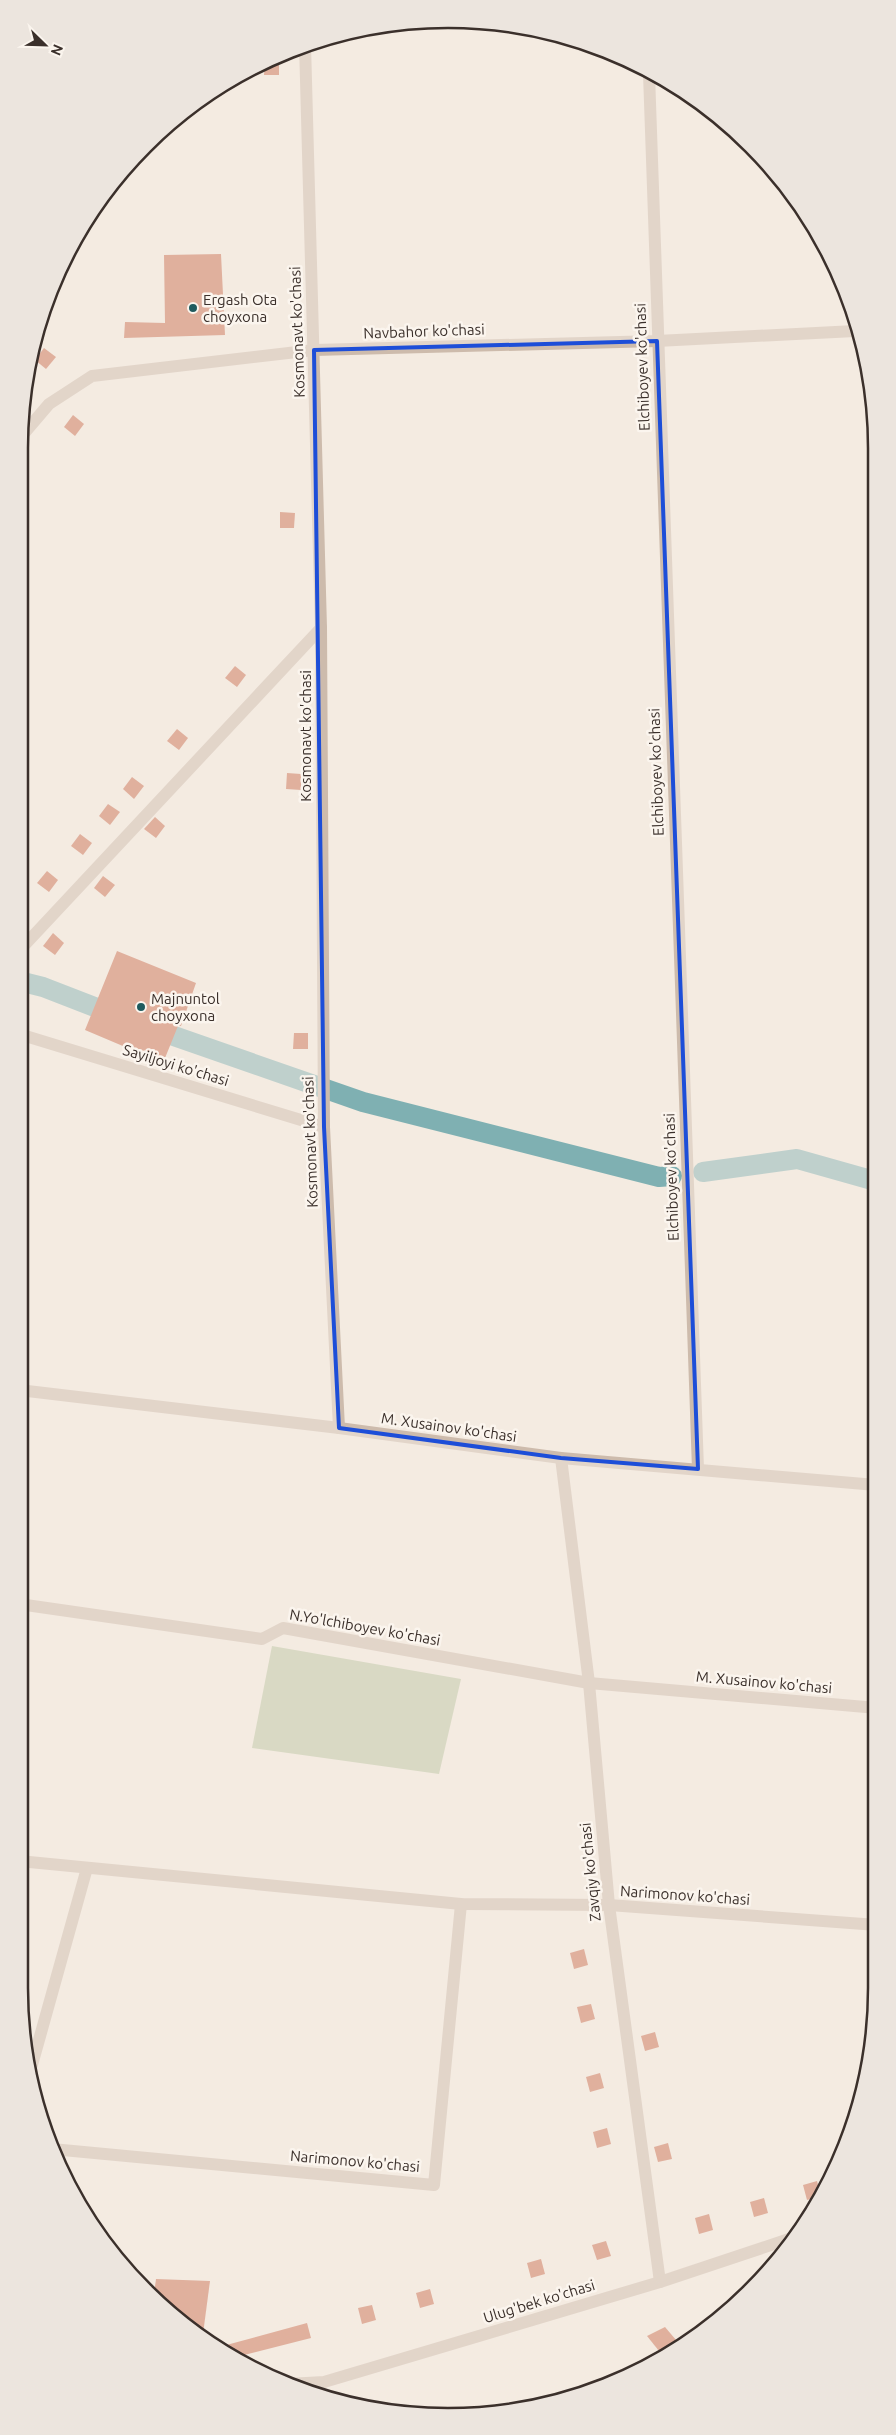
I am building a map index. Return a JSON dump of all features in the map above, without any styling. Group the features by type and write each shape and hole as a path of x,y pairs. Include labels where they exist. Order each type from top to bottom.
{"street":[{"name":"Kosmonavt ko'chasi","path":"305,53 321,628 324,1126 340,1428"},
{"name":"Elchiboyev ko'chasi","path":"649,79 698,1469"},
{"name":"Navbahor ko'chasi","path":"28,429 49,404 92,376 314,350 657,341 852,331"},
{"path":"28,941 321,628"},
{"name":"Sayiljoyi ko'chasi","path":"28,1037 324,1126"},
{"name":"M. Xusainov ko'chasi","path":"28,1391 340,1428 561,1458 868,1484"},
{"name":"Zavqiy ko'chasi","path":"561,1458 589,1683 609,1906 660,2282"},
{"name":"N.Yo'lchiboyev ko'chasi","path":"28,1605 262,1639 283,1628 589,1683"},
{"name":"M. Xusainov ko'chasi","path":"589,1683 868,1707"},
{"name":"Narimonov ko'chasi","path":"28,1862 461,1904 609,1906 868,1924"},
{"path":"34,2058 87,1868"},
{"name":"Narimonov ko'chasi","path":"61,2150 434,2185 461,1904"},
{"name":"Ulug'bek ko'chasi","path":"308,2383 324,2382 660,2282 783,2241"}],"highlighted area":[{"path":"657,341 698,1469 561,1458 339,1428 324,1127 314,350"}],"green space":[{"path":"272,1646 461,1679 439,1774 252,1748"}],"building":[{"path":"279,64 279,75 264,75 264,70"},
{"path":"221,254 225,335 124,338 125,322 165,323 164,255"},
{"path":"44,348 56,357 46,369 37,362 38,356"},
{"path":"73,415 84,424 75,436 64,427"},
{"path":"280,512 295,513 294,528 280,528"},
{"path":"235,666 246,675 237,687 225,678"},
{"path":"177,729 188,738 179,750 167,741"},
{"path":"287,773 301,774 301,790 286,789"},
{"path":"132,777 144,786 134,799 123,789"},
{"path":"108,804 120,812 110,825 99,816"},
{"path":"155,817 165,826 156,838 144,829"},
{"path":"80,834 92,843 83,855 71,846"},
{"path":"47,871 58,880 49,892 37,883"},
{"path":"103,876 115,885 105,897 94,888"},
{"path":"53,933 64,943 55,955 43,946"},
{"path":"117,951 196,983 181,1026 178,1026 163,1063 85,1030"},
{"path":"294,1033 308,1033 308,1049 293,1049"},
{"path":"584,1949 588,1965 574,1969 570,1953"},
{"path":"591,2004 595,2019 581,2023 577,2007"},
{"path":"655,2032 659,2047 645,2051 641,2036"},
{"path":"600,2073 604,2088 590,2092 586,2077"},
{"path":"607,2128 611,2144 597,2148 593,2132"},
{"path":"668,2143 672,2159 658,2162 654,2147"},
{"path":"817,2181 818,2186 811,2199 807,2200 803,2185"},
{"path":"764,2198 768,2213 754,2217 750,2202"},
{"path":"709,2214 713,2230 699,2234 695,2218"},
{"path":"606,2241 611,2256 597,2260 592,2245"},
{"path":"541,2259 545,2274 531,2278 527,2263"},
{"path":"156,2279 210,2281 204,2329 192,2321 155,2288"},
{"path":"430,2289 434,2304 420,2308 416,2293"},
{"path":"372,2305 376,2320 362,2324 358,2308"},
{"path":"307,2323 311,2338 245,2355 227,2345"},
{"path":"665,2327 676,2340 659,2351 647,2336"}],"waterway":[{"path":"28,983 43,987 118,1016"},
{"path":"148,1027 363,1102 659,1177 672,1176"},
{"path":"703,1172 797,1159 868,1179"}],"place":[{"name":"Ergash Ota choyxona","path":"193,308"},
{"name":"Majnuntol choyxona","path":"141,1007"}]}
